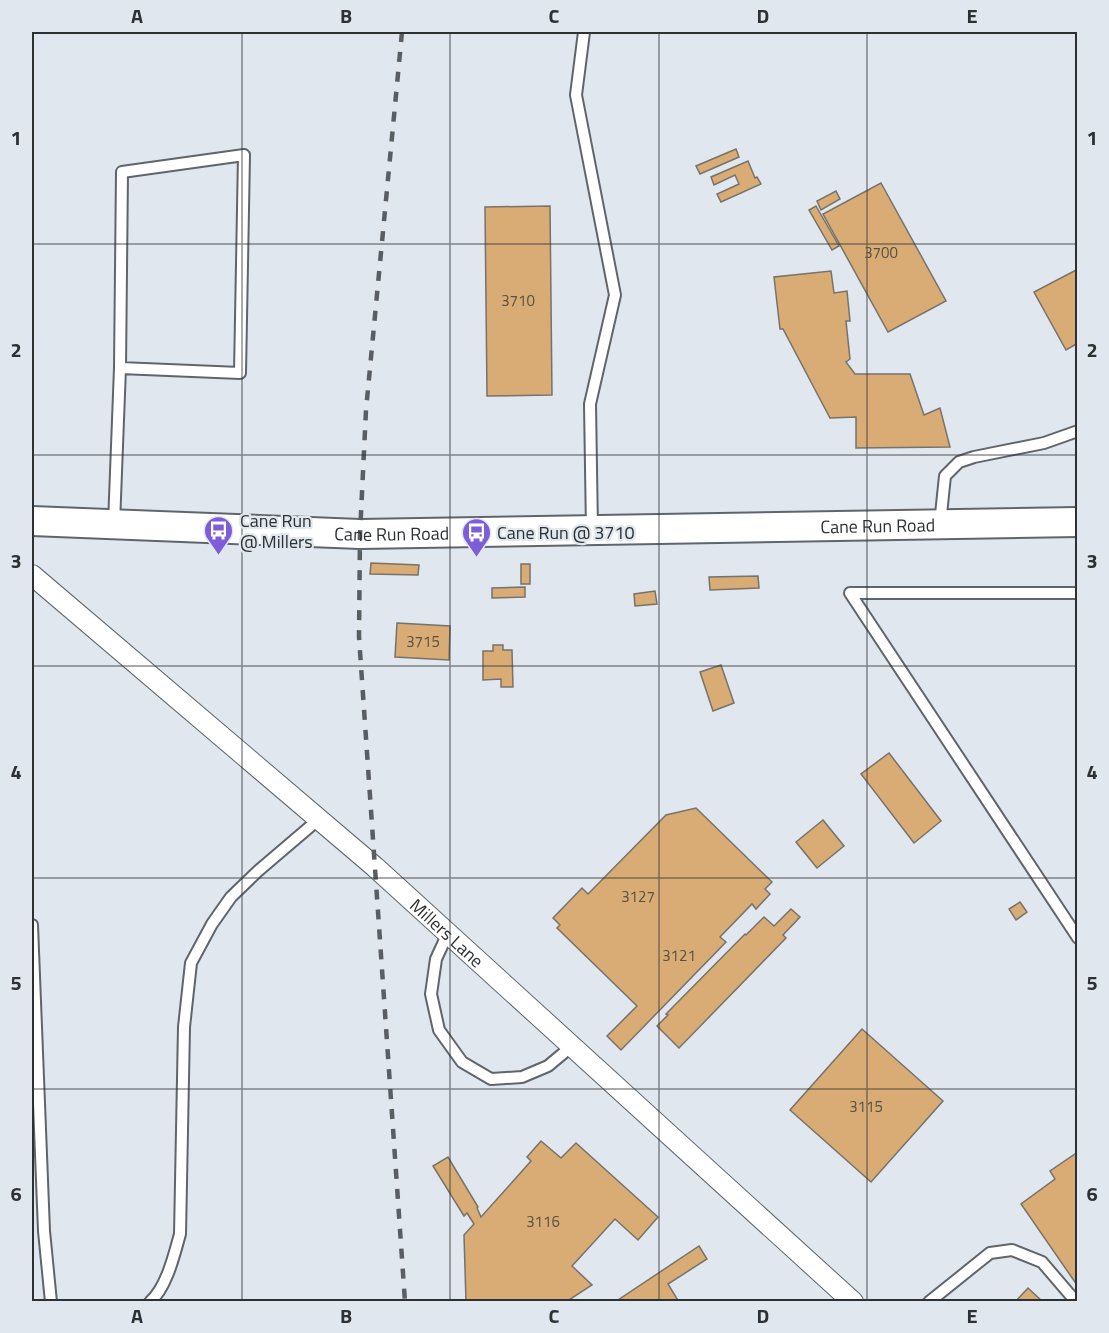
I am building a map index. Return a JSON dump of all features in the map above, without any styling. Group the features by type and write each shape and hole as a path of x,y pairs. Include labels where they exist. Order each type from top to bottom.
{"main road":[{"name":"Cane Run Road","path":"32,521 360,534 1077,522"}],"street":[{"name":"Millers Lane","path":"32,575 375,867 853,1302"}],"lane":[{"path":"584,32 576,95 615,295 590,404 592,530"},
{"path":"114,524 120,368 122,172 244,155 240,374 120,368"},
{"path":"940,525 945,476 959,462 1044,443 1077,430"},
{"path":"1077,593 850,593 1077,938"},
{"path":"150,1302 156,1296 173,1262 180,1234 183,1027 191,963 231,897 319,819"},
{"path":"32,925 44,1231 51,1302"},
{"path":"448,933 436,959 431,994 439,1030 462,1062 491,1079 522,1077 548,1066 572,1046"},
{"path":"929,1302 990,1253 1012,1250 1042,1262 1074,1302"},
{"path":"159,1302 163,1283"}],"building":[{"path":"736,149 739,157 700,174 696,166"},
{"path":"748,161 755,178 757,177 761,184 721,202 717,194 739,184 735,175 714,185 711,177"},
{"path":"881,183 946,301 888,332 823,214"},
{"path":"836,191 840,199 821,210 817,201"},
{"path":"550,206 552,395 487,396 485,207"},
{"path":"816,206 839,246 832,250 809,210"},
{"path":"1078,269 1078,343 1066,350 1034,292"},
{"path":"831,271 834,293 847,291 850,321 846,321 850,359 846,362 855,374 910,374 924,415 940,408 950,447 856,448 856,417 830,418 783,329 780,329 774,277"},
{"path":"371,563 419,565 418,575 370,574"},
{"path":"521,564 530,564 530,584 521,584"},
{"path":"758,576 759,588 710,590 709,577"},
{"path":"525,587 525,597 492,598 492,588"},
{"path":"655,591 657,604 635,606 634,594"},
{"path":"397,623 450,626 449,660 395,657"},
{"path":"493,645 503,645 503,650 512,650 513,687 501,687 501,679 483,680 483,651 493,651"},
{"path":"721,665 734,703 713,711 700,672"},
{"path":"889,753 941,821 914,843 861,774"},
{"path":"696,808 772,882 765,889 770,894 756,909 752,904 720,937 726,942 621,1050 607,1036 637,1006 557,928 560,925 553,918 582,888 588,894 666,815"},
{"path":"823,820 844,846 817,868 796,842"},
{"path":"1020,902 1027,912 1016,920 1009,909"},
{"path":"791,909 800,917 783,935 786,938 679,1048 657,1026 668,1015 666,1014 764,917 774,926"},
{"path":"862,1029 943,1101 871,1182 790,1110"},
{"path":"541,1141 561,1158 576,1143 658,1217 638,1240 615,1219 572,1266 592,1285 566,1302 466,1302 464,1235 474,1224 467,1213 464,1216 433,1166 448,1157 478,1207 481,1217 531,1161 527,1157"},
{"path":"1078,1152 1077,1285 1021,1204 1055,1179 1050,1171"},
{"path":"699,1246 707,1259 668,1284 679,1302 615,1302"},
{"path":"1028,1288 1043,1302 1015,1302"}],"railway":[{"path":"402,32 366,410 360,534 359,637 405,1302"}],"place":[{"name":"Cane Run @ Millers","path":"219,556"},
{"name":"Cane Run @ 3710","path":"476,558"}]}
